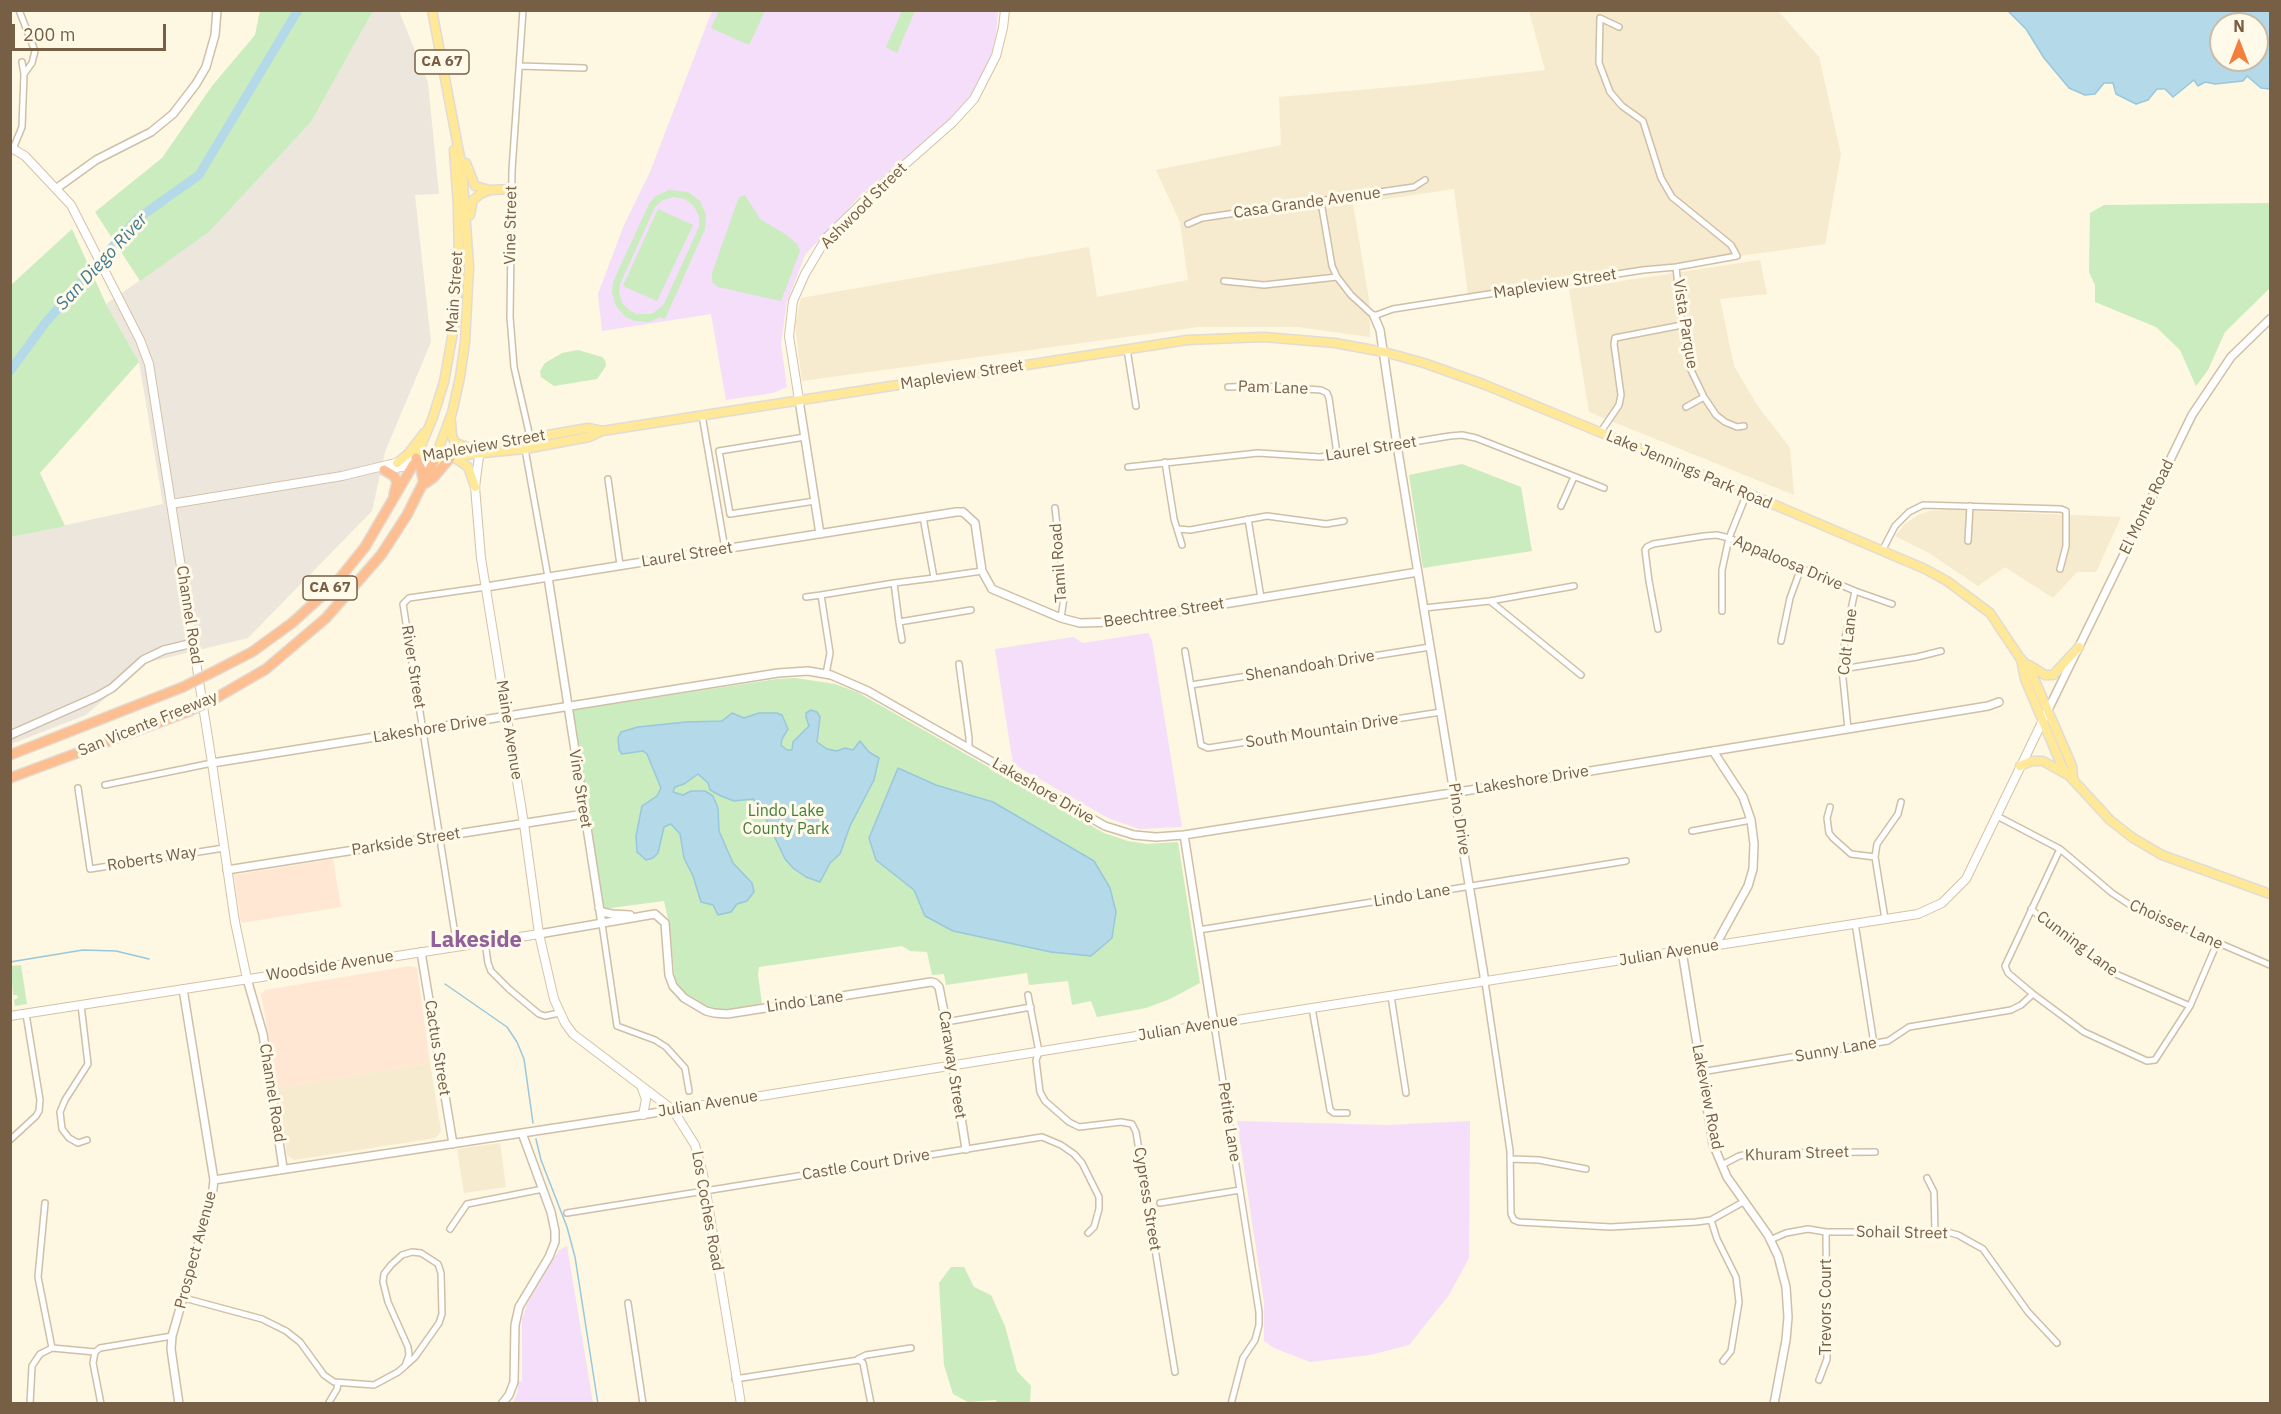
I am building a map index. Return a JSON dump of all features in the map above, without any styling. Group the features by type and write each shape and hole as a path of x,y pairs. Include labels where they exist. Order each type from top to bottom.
{"highway":[{"name":"San Vicente Freeway","path":"10,778 187,712 266,669 326,618 381,555 424,484 434,457"},
{"path":"416,462 424,484 452,458"},
{"name":"San Vicente Freeway","path":"10,755 183,687 252,652 292,623 336,583 365,547 416,462"},
{"path":"384,470 394,476 397,482 392,504"}],"main road":[{"name":"Main Street","path":"432,10 462,168 469,267 465,342 452,413 434,457"},
{"name":"Ashwood Street","path":"799,400 789,336 793,301 804,274 827,237 868,197 953,122 974,99 996,56 1004,28 1005,10"},
{"name":"Main Street","path":"416,462 444,382 458,288 459,206 451,113"},
{"path":"451,113 472,182 481,189 512,189"},
{"name":"Channel Road","path":"12,148 25,156 71,205 140,340 149,364 227,870 247,979"},
{"path":"468,234 473,200 490,190"},
{"name":"Mapleview Street","path":"434,457 452,458 477,449 525,448 589,437 602,431 1210,338 1264,337 1323,342"},
{"name":"Lake Jennings Park Road","path":"1323,342 1384,352 1424,363 1483,384 1747,493 1936,575 1987,609 2008,636 2020,658 2025,680 2063,769 2110,820 2148,847 2181,862 2271,894"},
{"path":"452,413 452,436 455,443 477,449"},
{"name":"Mapleview Street","path":"366,471 371,473 530,437 588,428 602,431"},
{"path":"398,463 427,431 434,457"},
{"name":"Maine Avenue","path":"477,449 475,487 477,529 524,824 539,934 559,1013"},
{"path":"452,458 468,467 475,487"},
{"name":"Mapleview Street","path":"171,504 366,471 398,463 416,462"},
{"path":"2020,658 2040,673 2049,676 2055,673 2079,647"},
{"name":"Lake Jennings Park Road","path":"2020,658 2029,667 2048,710 2072,766 2073,778"},
{"name":"Julian Avenue","path":"673,1110 1923,912 1951,896 1966,879 2048,710"},
{"path":"2020,766 2043,760 2073,778"},
{"name":"Woodside Avenue","path":"10,1016 539,934"},
{"name":"Los Coches Road","path":"559,1013 564,1023 581,1041 673,1110 695,1145 705,1190 741,1404"},
{"path":"640,1085 646,1099 643,1115"}],"street":[{"path":"19,10 35,51 32,63 24,74"},
{"path":"57,188 96,160 151,132 173,114 206,68 215,35 218,10"},
{"name":"Vine Street","path":"523,10 512,189 510,306 513,357 530,437"},
{"name":"Mapleview Street","path":"1374,316 1392,309 1737,256 1731,245 1672,197 1661,178 1643,121 1622,106 1610,92 1599,63 1600,18 1619,27"},
{"path":"12,148 22,127 24,74 22,62"},
{"path":"519,66 584,68"},
{"name":"Casa Grande Avenue","path":"1188,224 1202,218 1413,187 1425,180"},
{"path":"1321,202 1332,266 1337,277 1351,295 1374,316"},
{"name":"Vista Parque","path":"1676,267 1682,326 1690,368 1716,415 1737,427 1744,426"},
{"path":"1224,281 1264,285 1337,277"},
{"name":"Pino Drive","path":"1374,316 1380,330 1384,352 1397,445 1485,982 1511,1159 1511,1214 1514,1220 1519,1222 1611,1227 1711,1220 1745,1202"},
{"name":"El Monte Road","path":"2048,710 2202,397 2231,357 2271,319"},
{"path":"1600,433 1619,405 1621,394 1615,338 1682,326"},
{"path":"1127,349 1136,406"},
{"name":"Pam Lane","path":"1228,387 1281,387 1321,390 1327,393 1337,454"},
{"path":"1686,407 1704,397"},
{"name":"Ashwood Street","path":"799,400 820,534"},
{"path":"702,416 725,549"},
{"path":"1450,435 1452,427"},
{"name":"Laurel Street","path":"1128,467 1258,453 1320,458 1450,435 1476,438 1604,488"},
{"path":"805,437 719,451 730,514 815,501"},
{"name":"Vine Street","path":"525,448 548,577 618,1026 655,1040 666,1047 685,1068 689,1091"},
{"path":"1165,462 1174,519 1182,544"},
{"path":"1561,506 1574,477"},
{"path":"608,479 620,565"},
{"path":"1722,611 1722,570 1729,538 1747,493"},
{"path":"1882,551 1895,526 1909,512 1923,506 2047,509 2066,511 2066,546 2060,569"},
{"path":"1968,541 1970,506"},
{"name":"Tamil Road","path":"1055,508 1063,577 1064,597 1061,618"},
{"name":"Laurel Street","path":"405,601 409,598 956,512 968,516 975,523 982,571"},
{"path":"1178,529 1190,530 1267,516 1326,524 1344,521"},
{"path":"923,517 933,578"},
{"path":"1248,519 1261,598"},
{"name":"Appaloosa Drive","path":"1658,629 1645,550 1653,544 1704,536 1717,535 1729,538 1855,591 1892,604"},
{"path":"1781,641 1790,598 1801,568"},
{"path":"806,597 982,571"},
{"name":"Beechtree Street","path":"982,571 992,589 1061,618 1080,623 1098,624 1418,572"},
{"path":"894,583 902,640"},
{"path":"1424,608 1490,601 1574,586"},
{"name":"Colt Lane","path":"1848,729 1842,669 1845,638 1855,591"},
{"path":"820,595 830,653 825,674"},
{"name":"River Street","path":"405,601 403,604 457,947"},
{"path":"1490,601 1581,675"},
{"path":"899,622 971,610"},
{"path":"10,735 112,688 143,660 164,650 193,643"},
{"name":"Shenandoah Drive","path":"1191,685 1430,647"},
{"path":"1185,651 1191,685"},
{"path":"1842,669 1941,651"},
{"path":"959,664 969,748"},
{"name":"Lakeshore Drive","path":"105,785 212,763 778,673 808,671 825,674 868,691 1105,826 1145,836 1184,835 1848,729 1988,706 1999,702"},
{"name":"South Mountain Drive","path":"1191,685 1201,745 1204,747 1220,748 1441,712"},
{"path":"1713,751 1740,792 1751,820 1754,844 1751,876 1743,898 1716,946"},
{"name":"Roberts Way","path":"78,788 90,869 224,848"},
{"path":"1885,919 1875,857 1877,844 1898,814 1900,802"},
{"path":"1830,807 1827,818 1829,833 1838,844 1851,854 1875,857"},
{"name":"Parkside Street","path":"227,870 584,814"},
{"name":"Choisser Lane","path":"1997,816 2060,849 2123,902 2271,965"},
{"path":"1692,831 1751,820"},
{"name":"Petite Lane","path":"1184,835 1260,1312 1260,1325 1255,1340 1243,1358 1232,1404"},
{"path":"2060,849 2006,962 2006,968 2033,994 2087,1034 2147,1061 2153,1060 2160,1054 2190,1006 2217,943"},
{"name":"Lindo Lane","path":"1199,930 1626,861"},
{"path":"599,908 602,912 612,914 641,916"},
{"name":"Cunning Lane","path":"2031,909 2066,939 2111,972 2190,1006"},
{"name":"Woodside Avenue","path":"539,934 655,914 665,922 669,975 672,986 679,994"},
{"path":"1855,923 1874,1044"},
{"path":"485,942 491,971 509,989 539,1014 545,1016 559,1013"},
{"name":"Lakeview Road","path":"1682,951 1710,1133 1727,1177 1770,1240 1778,1256 1786,1287 1788,1317 1774,1404"},
{"name":"Cactus Street","path":"421,952 453,1144"},
{"name":"Channel Road","path":"247,979 263,1034 283,1168"},
{"name":"Lindo Lane","path":"679,994 706,1011 727,1014 935,983"},
{"name":"Caraway Street","path":"935,983 939,987 946,1022 966,1149"},
{"name":"Prospect Avenue","path":"179,1404 171,1349 172,1336 212,1197 214,1180 183,989"},
{"name":"Sunny Lane","path":"1701,1072 1892,1040 1908,1027 2011,1010 2021,1005 2033,994"},
{"name":"Cypress Street","path":"1028,995 1039,1052 1036,1060 1040,1092 1045,1101 1069,1122 1079,1127 1127,1123 1132,1124 1136,1132 1175,1372"},
{"path":"1391,996 1406,1093"},
{"path":"81,1005 88,1064 60,1112 62,1129 69,1138 78,1143 87,1140"},
{"path":"946,1022 1031,1007"},
{"path":"1312,1008 1330,1110 1334,1113 1347,1113"},
{"path":"10,1140 39,1111 40,1100 26,1014"},
{"name":"Julian Avenue","path":"214,1180 673,1110"},
{"path":"502,1404 509,1395 514,1382 517,1313 524,1295 555,1245 553,1221 522,1133"},
{"name":"Castle Court Drive","path":"567,1213 1042,1137 1061,1145 1074,1154 1082,1163 1099,1197 1099,1209 1094,1227 1088,1233"},
{"name":"Khuram Street","path":"1722,1165 1739,1156 1753,1153 1875,1152"},
{"path":"1511,1159 1539,1160 1587,1169"},
{"path":"1927,1178 1934,1192 1935,1232"},
{"path":"450,1229 467,1204 543,1189"},
{"path":"1160,1203 1240,1190"},
{"path":"45,1203 38,1277 52,1348"},
{"path":"1711,1220 1717,1239 1736,1277 1739,1302 1731,1351 1723,1361"},
{"name":"Sohail Street","path":"1770,1240 1797,1230 1935,1232 1958,1235 1983,1249 2028,1312 2057,1343"},
{"name":"Trevors Court","path":"1819,1380 1827,1359 1826,1232"},
{"path":"184,1298 262,1319 286,1330 300,1342 324,1375 338,1383 374,1385 399,1372 415,1357 439,1323 442,1314 441,1273 438,1264 422,1252 402,1255 384,1274 382,1282 388,1302 408,1347 409,1355 405,1366"},
{"path":"628,1304 643,1404"},
{"path":"100,1404 93,1363 95,1352 100,1348 172,1336"},
{"path":"30,1404 34,1363 40,1354 52,1348 95,1352"},
{"path":"735,1379 856,1360 866,1355 911,1348"},
{"path":"856,1360 863,1363 871,1404"},
{"path":"328,1404 338,1383"}],"shaded area":[{"path":"373,11 399,11 428,83 439,194 415,195 431,342 385,452 372,511 248,638 145,663 86,715 11,744 11,537 163,504 139,362 106,304 209,232 311,122"},
{"path":"712,11 998,11 996,35 990,59 968,99 942,127 861,195 805,255 787,302 781,344 787,387 773,393 726,400 711,314 602,331 598,294 624,225 650,172"},
{"path":"1529,11 1778,11 1819,57 1841,154 1825,244 1468,294 1454,189 1353,204 1369,300 1370,337 1298,327 1199,327 802,381 795,325 801,298 1089,247 1097,297 1188,280 1180,222 1156,170 1281,145 1279,97 1416,85 1545,70"},
{"path":"1760,260 1767,294 1720,299 1734,366 1757,405 1790,448 1794,495 1589,412 1569,289"},
{"path":"1930,511 2121,517 2096,572 2077,572 2053,598 2005,567 1978,586 1929,553 1895,536 1905,524 1918,515"},
{"path":"1148,633 1152,640 1182,827 1139,829 1108,818 1013,764 995,649 1073,637 1083,643"},
{"path":"333,859 341,907 241,923 234,875"},
{"path":"410,966 417,968 430,1063 278,1088 261,994 265,990"},
{"path":"430,1063 441,1131 436,1138 294,1160 287,1155 278,1088"},
{"path":"1237,1121 1387,1125 1470,1121 1469,1258 1449,1295 1409,1345 1370,1355 1310,1362 1274,1348 1264,1341 1264,1302"},
{"path":"500,1143 506,1187 464,1193 457,1149"},
{"path":"567,1246 593,1403 513,1403 518,1391 518,1380 522,1382 522,1319 528,1302 559,1250"}],"green space":[{"path":"719,10 765,10 749,45 711,28"},
{"path":"260,11 373,11 311,122 209,232 140,281 95,212 162,158 212,86 255,35"},
{"path":"902,11 915,11 897,53 886,47"},
{"path":"669,190 688,192 700,201 706,215 705,229 665,319 660,317 649,322 635,321 626,317 616,306 612,292 613,282 649,204 656,196","holes":["674,197 685,199 694,206 699,216 699,227 664,304 652,314 637,314 630,311 622,303 619,292 620,284 655,207 663,200"]},
{"path":"745,195 760,219 785,234 797,244 800,251 781,301 718,287 712,282 712,273 739,197"},
{"path":"2270,203 2270,288 2225,332 2208,370 2196,386 2180,350 2156,327 2095,302 2095,285 2089,272 2090,213 2104,205"},
{"path":"658,209 693,225 657,301 623,286"},
{"path":"72,229 106,304 139,362 40,473 65,526 11,537 11,285"},
{"path":"578,350 605,360 606,366 597,379 554,386 541,377 540,371 545,363 562,353"},
{"path":"1462,464 1521,487 1532,551 1423,568 1409,475"},
{"name":"Lindo Lake County Park","path":"796,678 835,684 857,692 1104,833 1128,841 1147,844 1178,842 1200,983 1170,999 1146,1008 1097,1017 1091,1001 1072,1005 1068,981 1029,985 1027,973 946,985 944,974 932,975 927,952 910,951 902,946 759,967 762,1004 717,1011 706,1008 683,991 675,980 669,923 664,901 603,909 573,710"},
{"path":"21,965 27,1004 15,1006 14,1000 18,998 17,995 13,995 11,966"},
{"path":"951,1267 964,1267 974,1287 991,1295 1005,1326 1017,1371 1031,1386 1030,1403 997,1403 996,1400 968,1402 953,1394 944,1365 939,1283"}],"water":[{"path":"2008,11 2270,11 2270,89 2261,88 2247,76 2243,81 2215,84 2205,82 2198,86 2194,80 2173,97 2165,89 2157,89 2148,100 2136,104 2116,94 2113,83 2104,83 2095,94 2085,95 2069,88 2044,58 2026,29"},
{"path":"811,710 817,712 820,717 817,742 827,749 837,751 845,748 853,750 860,741 869,752 879,758 874,780 850,826 840,854 830,863 820,882 806,877 785,859 760,806 753,799 734,801 721,796 710,790 708,783 698,774 684,784 675,787 673,792 683,795 691,791 705,791 713,796 718,808 719,831 733,863 752,883 754,892 747,901 737,904 731,912 718,915 713,905 701,902 693,876 684,858 680,834 671,824 664,827 658,853 653,858 646,860 637,852 636,836 642,806 657,796 661,788 647,754 643,751 622,754 619,750 618,738 621,732 638,727 722,721 732,713 744,718 759,713 777,713 782,715 788,729 781,745 787,750 792,750 793,742 809,726 806,713"},
{"path":"898,768 936,785 993,802 1094,861 1110,888 1116,912 1112,938 1091,956 1051,952 953,931 925,916 914,890 876,860 869,838"}],"waterway":[{"name":"San Diego River","path":"10,371 46,322 137,219 199,175 298,10"},
{"path":"10,962 83,950 116,951 149,959"},
{"path":"445,984 507,1027 517,1042 524,1059 533,1123"},
{"path":"536,1139 541,1160 567,1227 575,1257 598,1404"}],"district":[{"name":"Lakeside","path":"476,941"}]}
